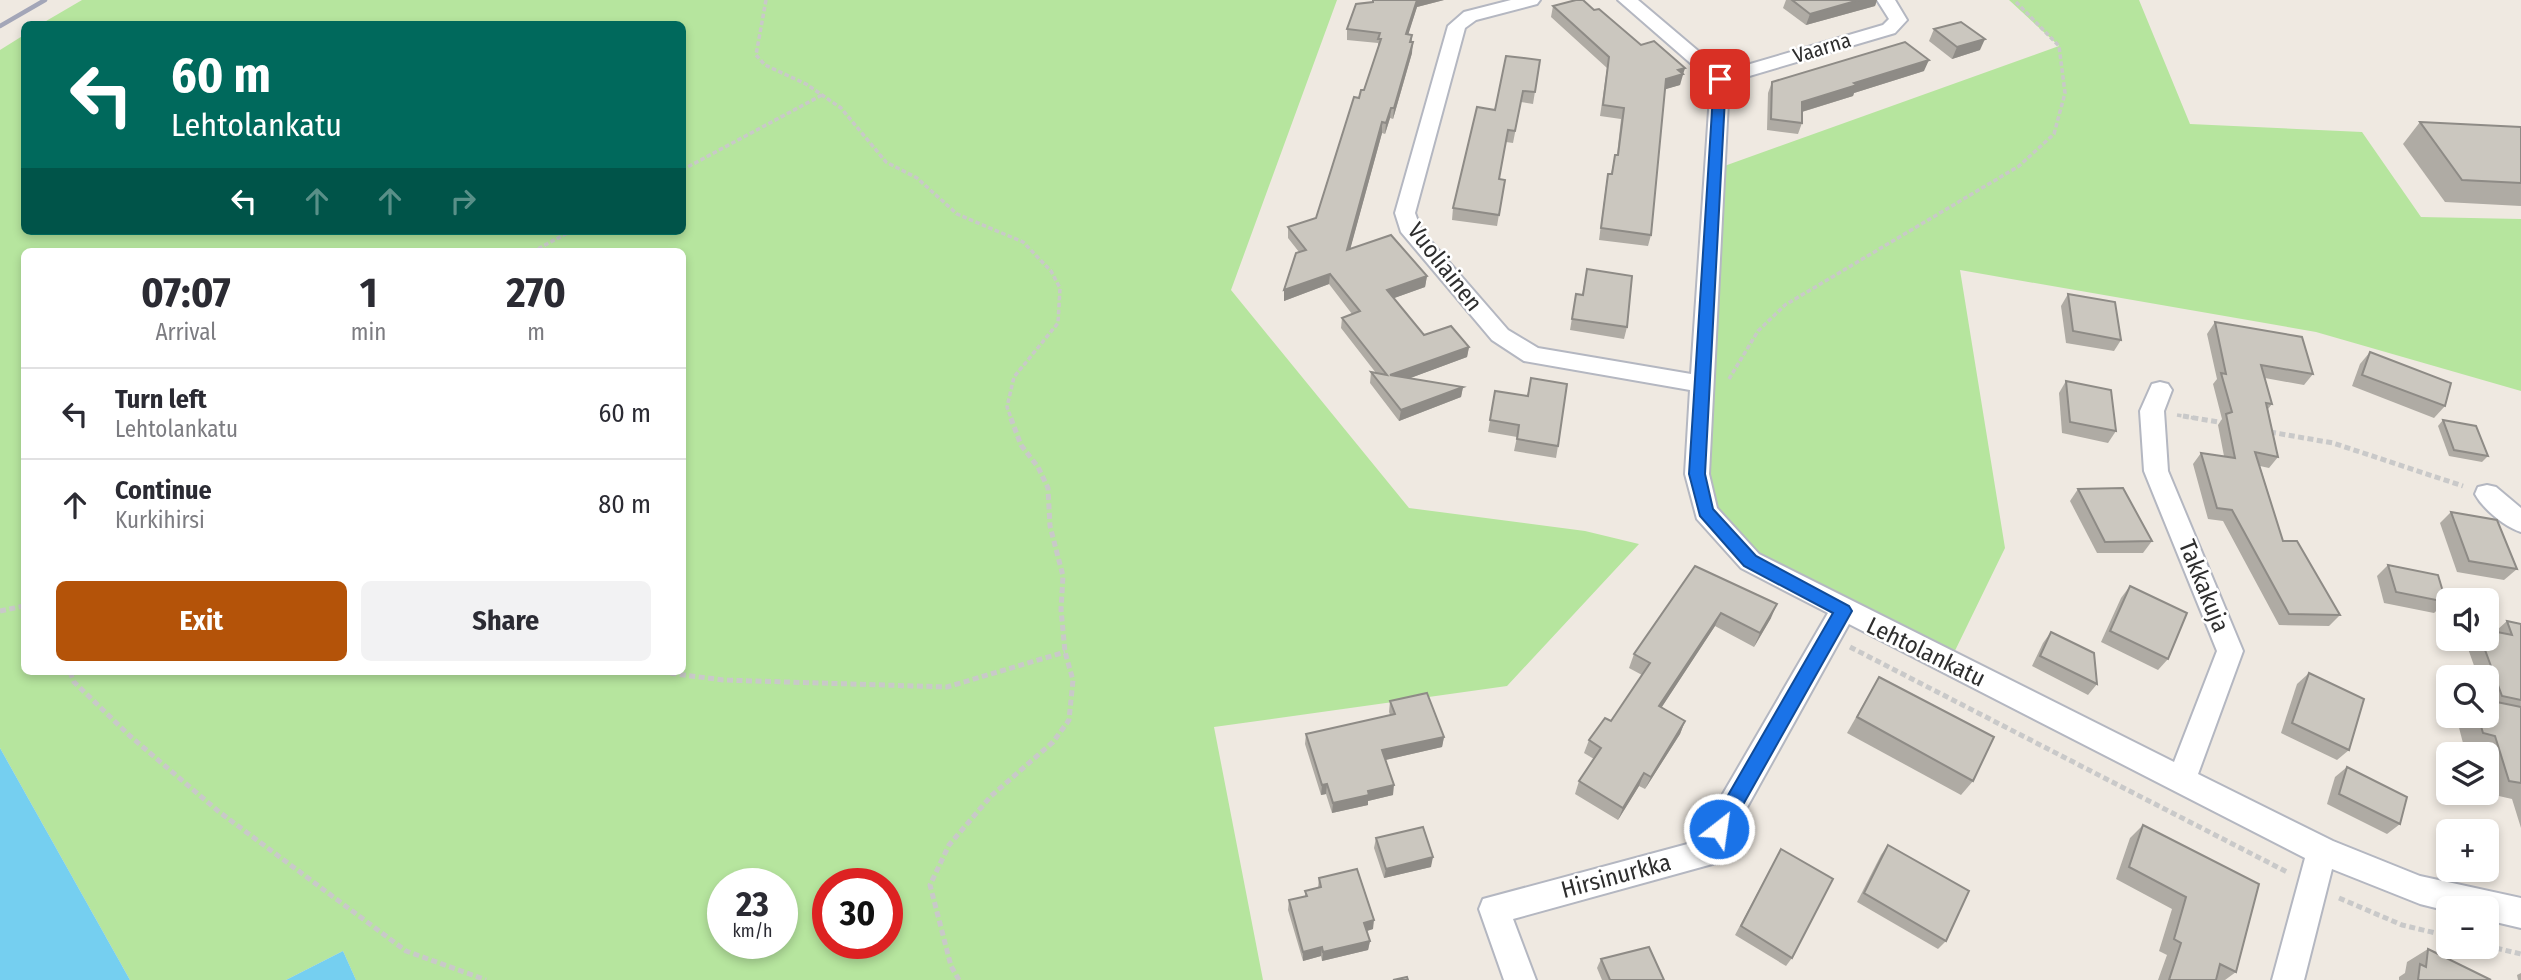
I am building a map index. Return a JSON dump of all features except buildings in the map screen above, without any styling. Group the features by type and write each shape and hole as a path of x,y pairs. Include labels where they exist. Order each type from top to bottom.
{"street":[{"name":"Vuoliainen","path":"1531,0 1470,16 1457,26 1405,213 1411,232 1500,335 1532,355 1704,384"},
{"path":"1627,0 1720,79"},
{"name":"Vaarna","path":"1720,79 1889,29 1898,20 1886,0"},
{"name":"Lehtolankatu","path":"1720,79 1697,474 1706,512 1750,561 1843,611 2322,851 2420,890 2521,913"},
{"name":"Takkakuja","path":"2156,400 2156,471 2230,651 2182,779"},
{"path":"2487,494 2521,522"},
{"name":"Hirsinurkka","path":"1520,980 1494,909 1705,853 1843,611"},
{"path":"2288,980 2322,851"}],"path":[{"path":"766,0 756,55 765,65 806,84 841,108 886,162 917,178 957,214 1023,242 1051,271 1060,288 1058,323 1014,377 1007,407 1021,445 1038,467 1048,488 1050,526 1063,576 1061,609 1065,652 1073,680 1069,720 1053,742 991,796 949,845 930,885 951,966 959,980"},
{"path":"1704,384 1730,379 1758,331 1785,305 2018,166 2054,134 2065,93 2059,46 2014,0"},
{"path":"686,168 822,95"},
{"path":"540,248 564,235"},
{"path":"2156,400 2230,424"},
{"path":"2268,431 2333,443 2487,494"},
{"path":"0,611 21,607"},
{"path":"684,675 723,680 947,687 1065,652"},
{"path":"71,675 74,682 130,736 218,811 406,951 486,980"},
{"path":"2499,949 2521,954"}],"green space":[{"path":"82,0 1337,0 1231,290 1409,508 1585,531 1639,544 1507,686 1214,727 1263,980 356,980 343,951 286,980 130,980 0,748 0,50 21,37 21,235 686,235 686,21 46,21"},
{"path":"2009,0 2139,0 2190,124 2362,132 2421,217 2521,219 2521,391 2316,332 1960,270 2005,548 1949,663 1750,561 1706,512 1716,169 2059,46"}],"water":[{"path":"0,748 130,980 0,980"},
{"path":"343,951 356,980 286,980"}],"railway":[{"path":"0,26 45,0"}],"route":[{"path":"1719,829 1843,611 1750,561 1706,512 1697,474 1720,79"}]}
